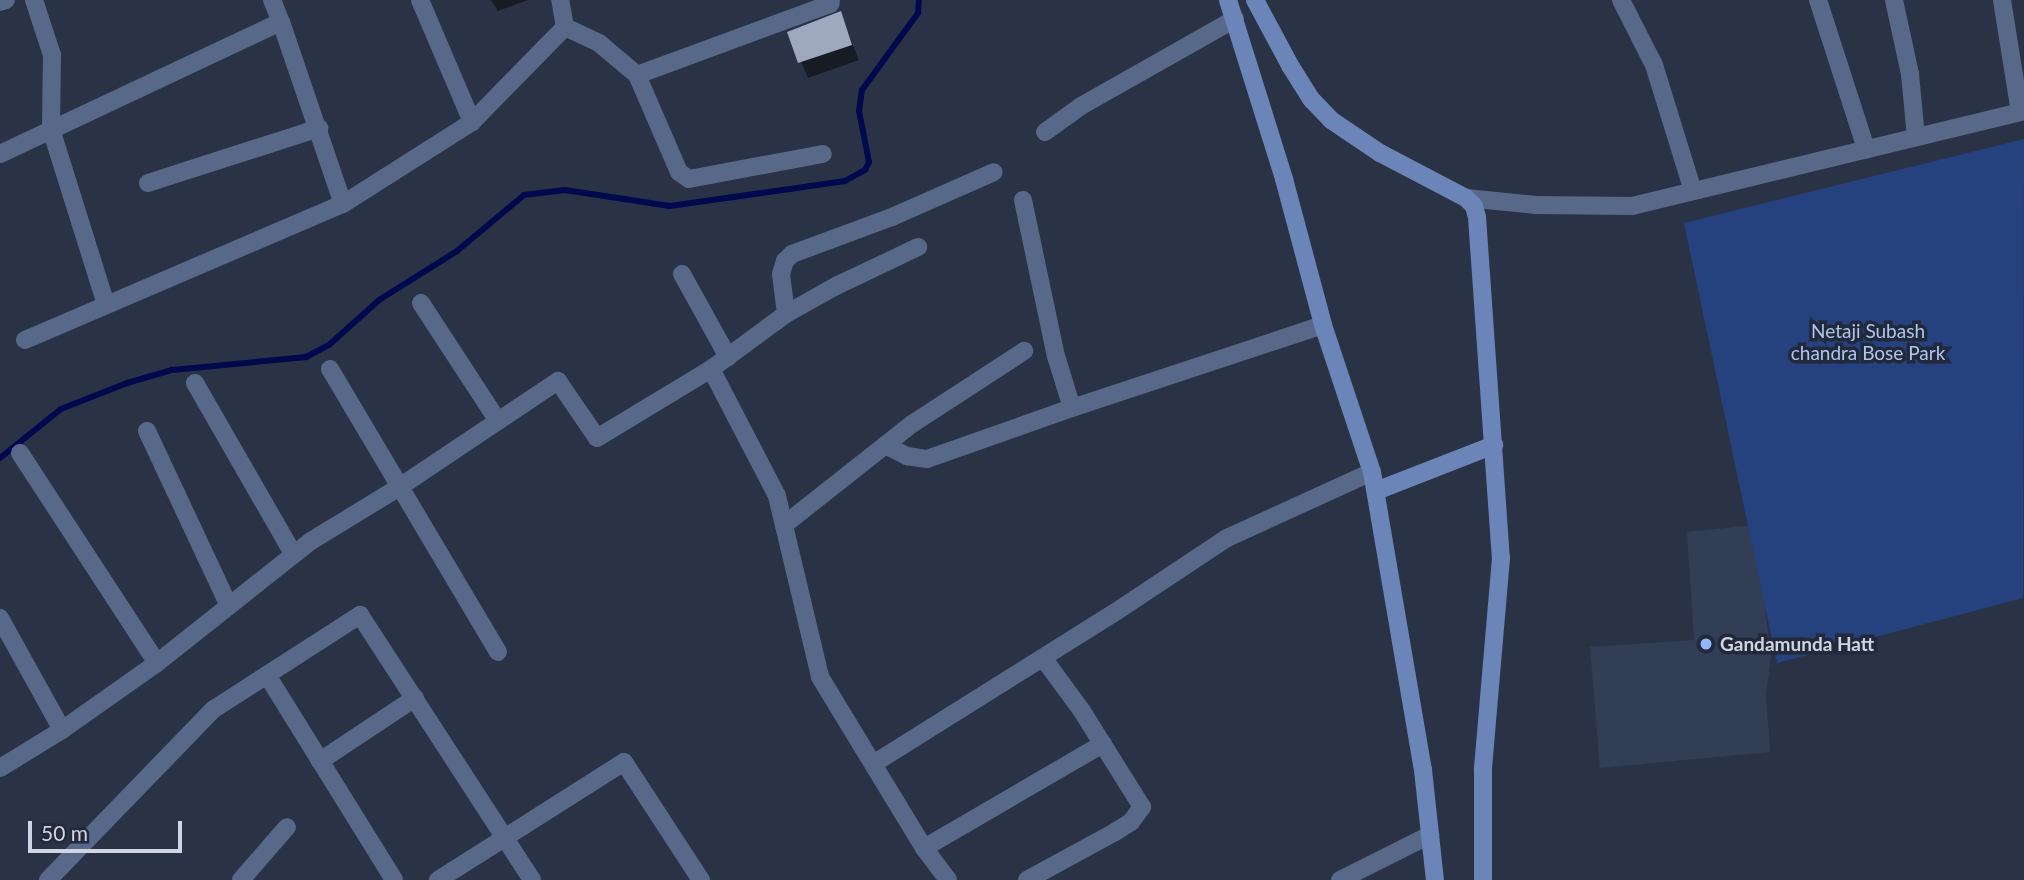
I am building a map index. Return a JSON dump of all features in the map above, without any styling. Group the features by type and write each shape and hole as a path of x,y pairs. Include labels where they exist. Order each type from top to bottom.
{"main road":[{"path":"1228,0 1284,179 1323,325 1372,472 1423,770 1435,880"},
{"path":"1255,0 1291,67 1312,100 1331,120 1380,153 1466,198 1474,206 1478,227 1501,558 1483,770 1483,880"},
{"path":"1376,491 1494,445"}],"street":[{"path":"0,2 6,0"},
{"path":"34,0 52,55 51,129 106,305"},
{"path":"272,0 319,128 343,204"},
{"path":"419,0 472,122"},
{"path":"560,0 565,27"},
{"path":"637,75 830,4 831,0"},
{"path":"1621,0 1654,65 1693,191"},
{"path":"1818,0 1866,149"},
{"path":"1895,0 1910,74 1916,137"},
{"path":"1466,198 1536,205 1632,206 2022,111 2002,0"},
{"path":"1045,131 1081,107 1234,19"},
{"path":"0,154 281,22"},
{"path":"25,340 343,204 472,122 565,27"},
{"path":"565,27 598,43 637,75 679,172 689,179 823,154"},
{"path":"148,183 319,128"},
{"path":"786,314 781,274 785,261 792,254 892,217 994,172"},
{"path":"1023,200 1056,356 1072,408"},
{"path":"0,768 62,730 157,663 294,555 558,381 597,438 711,369 786,314 836,286 918,247"},
{"path":"682,274 728,357"},
{"path":"421,303 498,421"},
{"path":"885,445 907,456 927,459 1323,325"},
{"path":"784,525 885,445 1024,351"},
{"path":"330,369 498,652"},
{"path":"711,369 777,496 820,677 924,848 948,880"},
{"path":"195,383 294,555"},
{"path":"147,431 229,606"},
{"path":"20,453 157,663"},
{"path":"873,764 1043,658 1227,538 1372,472"},
{"path":"48,880 214,709 360,615 532,880"},
{"path":"0,618 62,730"},
{"path":"1027,880 1131,822 1142,807 1043,658"},
{"path":"267,675 394,880"},
{"path":"320,761 415,698"},
{"path":"924,848 1102,744"},
{"path":"438,880 624,762 701,880"},
{"path":"241,880 287,827"},
{"path":"1340,880 1430,835"}],"shaded area":[{"name":"Gandamunda Hatt","path":"1755,525 1771,657 1766,695 1770,752 1600,768 1590,647 1694,640 1687,532"}],"green space":[{"name":"Netaji Subash chandra Bose Park","path":"2024,139 2023,598 1777,663 1684,223"}],"building":[{"path":"841,11 852,45 798,63 787,32"}],"waterway":[{"path":"0,458 61,409 127,383 172,370 306,357 330,344 379,300 457,251 524,195 565,190 670,206 845,181 865,170 869,162 859,111 862,90 918,13 919,0"}],"place":[{"name":"Gandamunda Hatt","path":"1706,644"}]}
